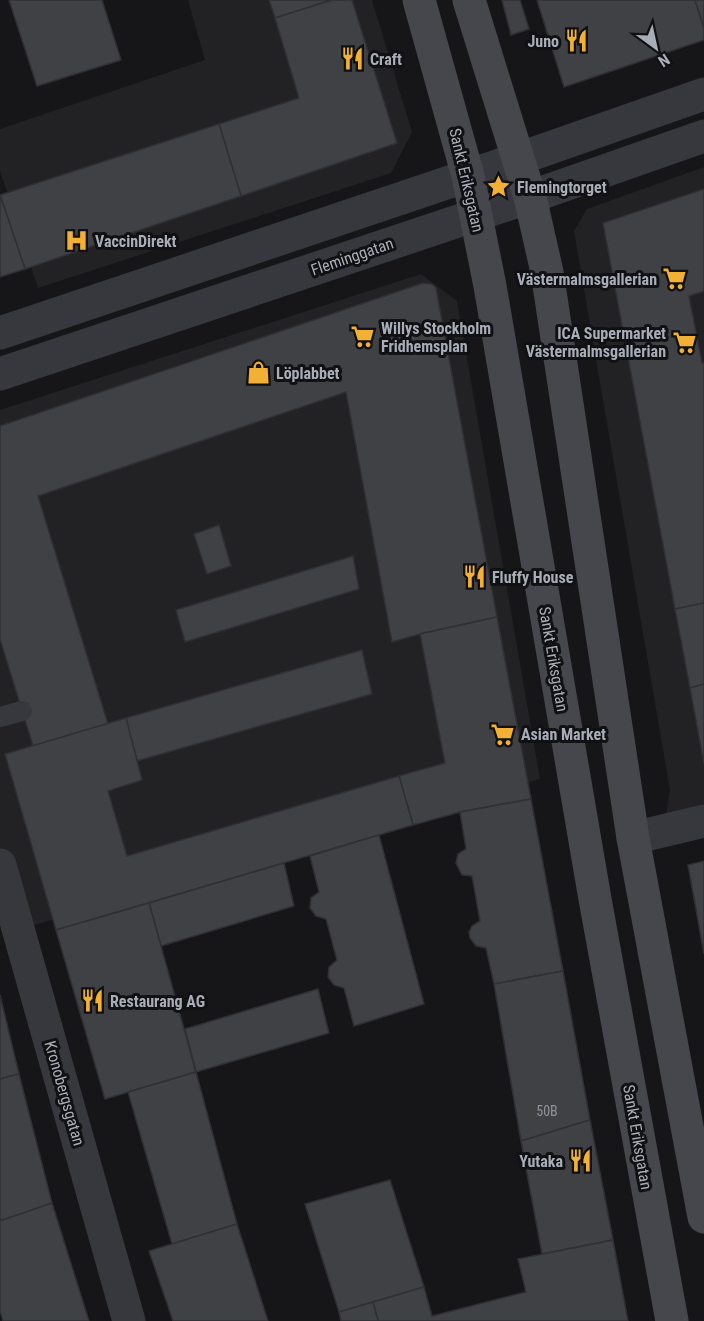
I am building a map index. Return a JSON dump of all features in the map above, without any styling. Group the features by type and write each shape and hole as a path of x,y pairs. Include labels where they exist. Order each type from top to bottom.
{"main road":[{"name":"Sankt Eriksgatan","path":"419,0 477,214 594,899 672,1321"},
{"path":"469,0 530,197 547,272 633,838 704,1217"}],"street":[{"path":"0,333 704,94"},
{"name":"Fleminggatan","path":"0,374 530,197 704,136"},
{"path":"633,838 704,821"},
{"name":"Kronobergsgatan","path":"0,864 129,1321"}],"lane":[{"path":"0,717 22,711"}],"shaded area":[{"path":"188,0 372,0 412,132 391,173 38,288 0,171 0,129 205,60"},
{"path":"704,167 704,816 664,827 670,790 574,231 587,209"},
{"path":"421,274 457,301 540,779 17,930 0,870 0,410"}],"building":[{"path":"9,0 102,0 121,60 37,86"},
{"path":"269,0 332,0 275,18"},
{"path":"332,0 352,0 397,143 241,196 219,124 299,98 275,18"},
{"path":"502,0 520,0 529,29 511,35"},
{"path":"537,0 695,0 704,28 704,40 564,87"},
{"path":"695,0 704,0 704,28"},
{"path":"219,124 241,196 25,269 0,195"},
{"path":"704,189 704,291 689,296 702,363 704,363 704,603 675,609 603,223"},
{"path":"0,195 25,269 0,277"},
{"path":"423,283 432,284 436,288 497,617 392,642 346,392 38,496 108,724 33,746 0,639 0,426"},
{"path":"219,525 231,566 207,574 194,534"},
{"path":"353,556 359,589 185,642 176,610"},
{"path":"704,603 704,684 690,688 675,609"},
{"path":"497,617 531,799 460,812 413,825 399,776 445,763 420,634"},
{"path":"362,650 372,694 137,761 126,718"},
{"path":"704,684 704,764 690,688"},
{"path":"126,718 142,780 108,791 127,856 399,776 413,825 56,930 5,754"},
{"path":"531,799 563,971 494,984 486,948 476,946 470,938 469,932 472,926 480,921 472,876 462,875 456,863 458,854 466,849 460,812"},
{"path":"379,835 424,1004 354,1026 344,988 334,985 328,977 329,967 337,960 326,919 316,916 310,908 311,898 319,892 310,856"},
{"path":"704,861 704,954 688,865"},
{"path":"284,863 294,906 161,946 149,903"},
{"path":"149,903 196,1072 105,1099 56,930"},
{"path":"563,971 590,1120 521,1141 494,984"},
{"path":"318,989 329,1033 196,1072 185,1029"},
{"path":"0,995 19,1074 0,1079"},
{"path":"196,1072 237,1224 172,1244 128,1092"},
{"path":"19,1074 52,1203 0,1221 0,1079"},
{"path":"590,1120 613,1240 542,1254 521,1141"},
{"path":"390,1180 424,1287 339,1312 305,1204"},
{"path":"52,1203 89,1321 3,1321 0,1311 0,1221"},
{"path":"237,1224 268,1321 173,1321 149,1251"},
{"path":"613,1240 628,1321 378,1321 373,1302 424,1287 432,1316 526,1292 518,1259"},
{"path":"373,1302 378,1321 341,1321 339,1312"}],"place":[{"name":"Juno","path":"577,41"},
{"name":"Craft","path":"352,59"},
{"name":"Flemingtorget","path":"499,187"},
{"name":"VaccinDirekt","path":"77,241"},
{"name":"Västermalmsgallerian","path":"675,279"},
{"name":"Willys Stockholm Fridhemsplan","path":"363,337"},
{"name":"ICA Supermarket Västermalmsgallerian","path":"684,342"},
{"name":"Löplabbet","path":"258,373"},
{"name":"Fluffy House","path":"474,577"},
{"name":"Asian Market","path":"503,734"},
{"name":"Restaurang AG","path":"92,1001"},
{"name":"Yutaka","path":"581,1161"}]}
